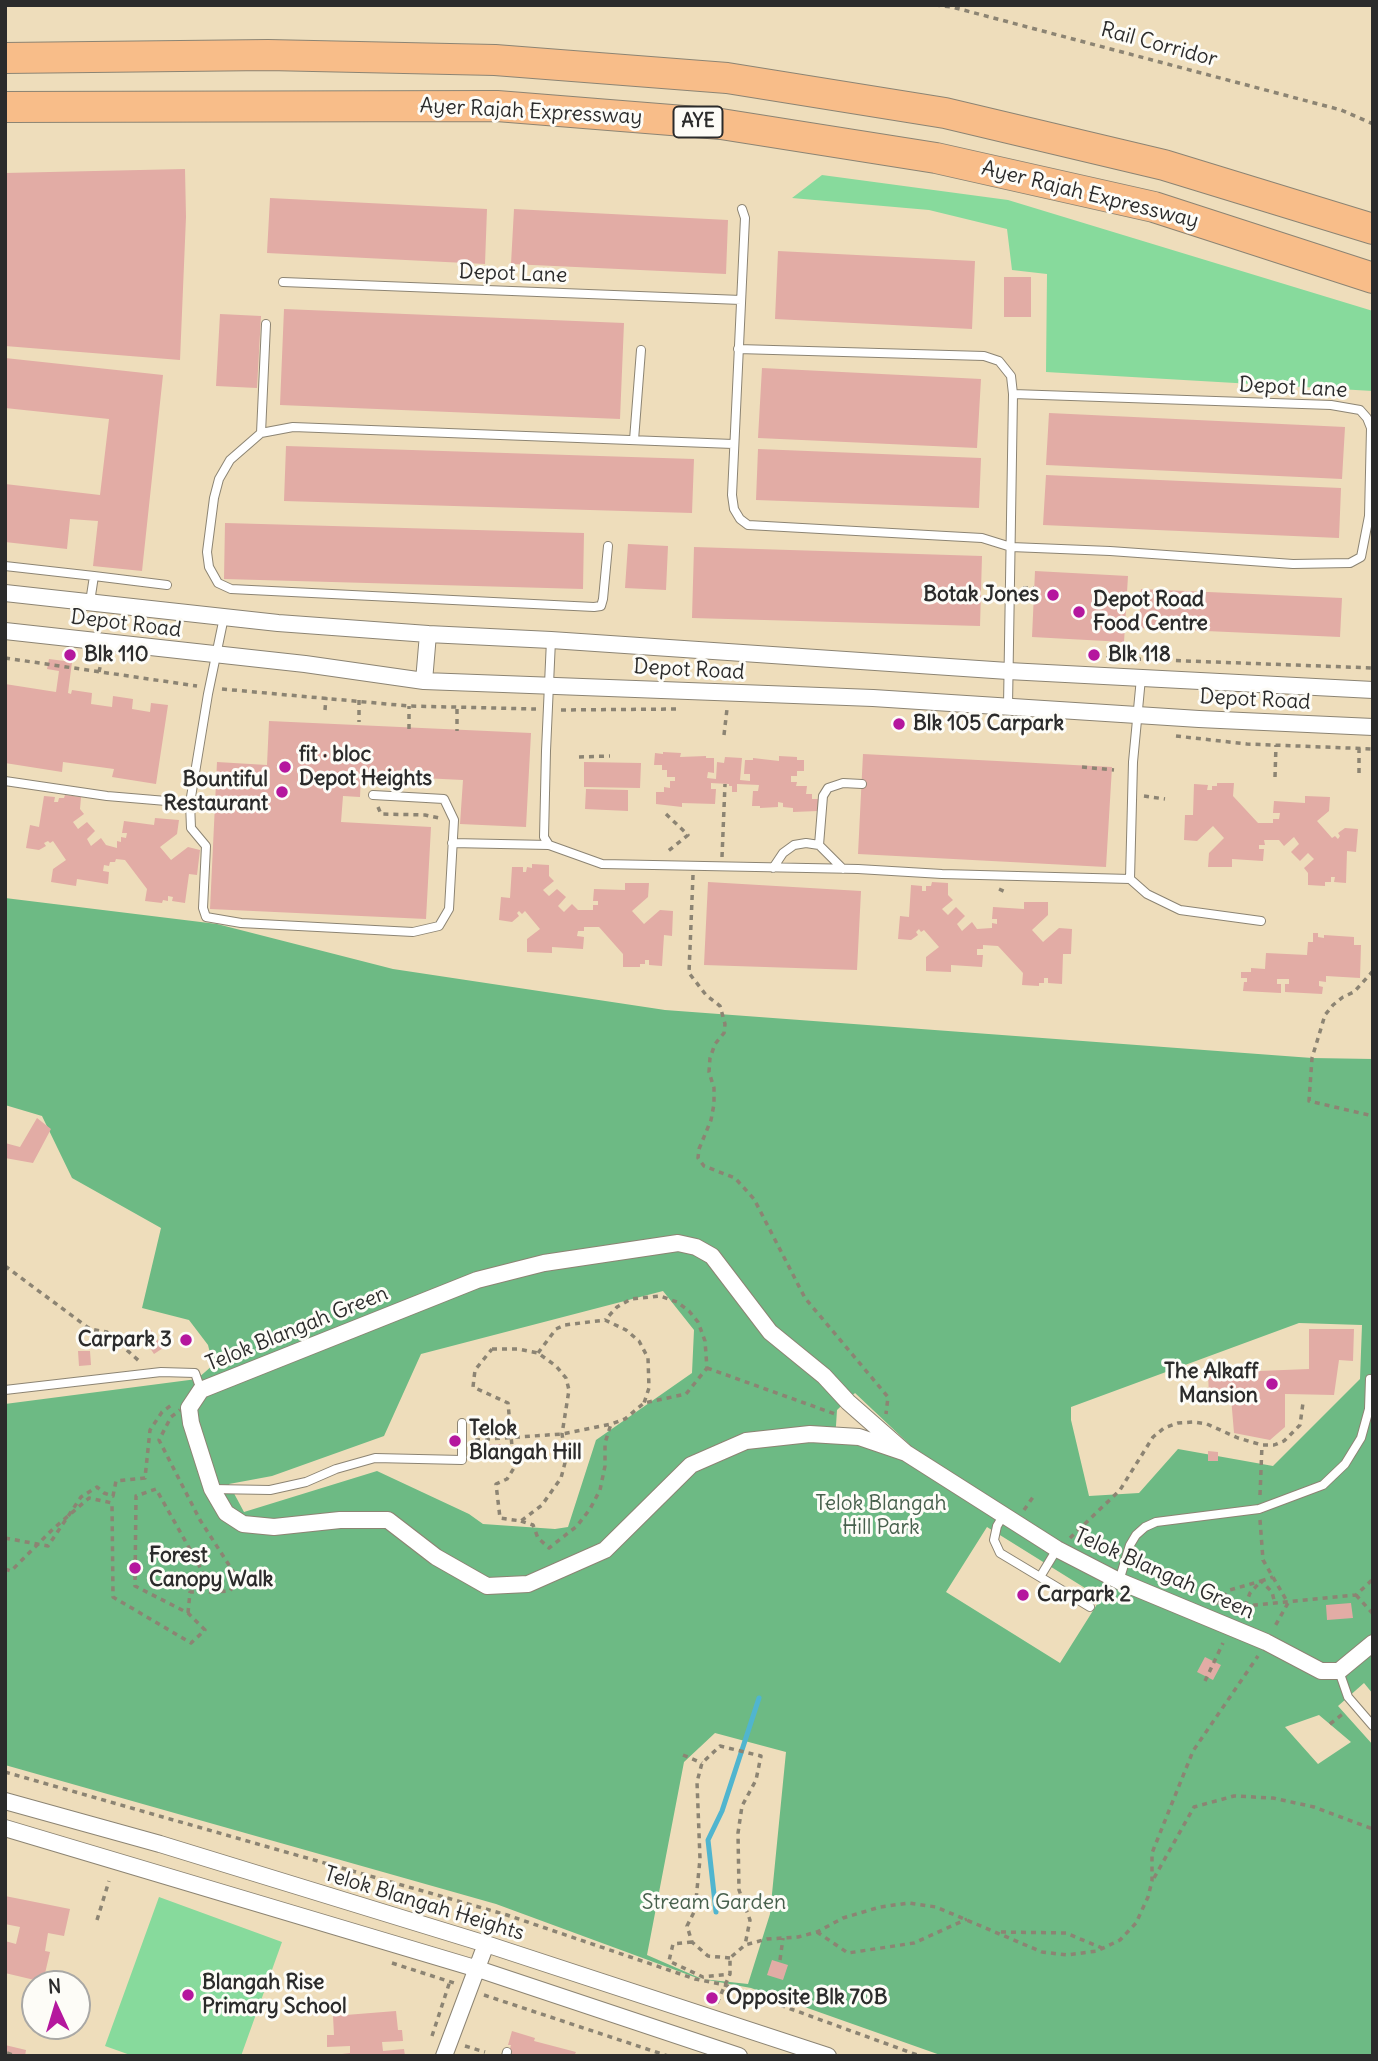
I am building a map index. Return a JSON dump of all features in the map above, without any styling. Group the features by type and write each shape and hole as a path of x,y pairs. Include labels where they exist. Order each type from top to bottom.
{"highway":[{"name":"AYE","path":"5,58 268,55 495,61 727,78 945,113 1164,165 1373,229"},
{"name":"Ayer Rajah Expressway","path":"5,107 498,106 721,124 936,158 1154,207 1373,278"}],"street":[{"name":"Depot Road","path":"5,593 278,623 428,634 1008,671 1373,690"},
{"name":"Depot Road","path":"5,631 425,681 1008,706 1373,727"},
{"path":"425,681 428,634"},
{"name":"Telok Blangah Green","path":"906,1453 859,1437 810,1434 746,1441 691,1465 605,1550 528,1584 487,1586 436,1556 388,1520 340,1520 274,1527 243,1524 226,1513 212,1489 191,1423 189,1408 201,1390 477,1280 544,1263 678,1243 696,1247 712,1256 770,1332 824,1376 848,1402 906,1453 1011,1517 1057,1549 1119,1581 1266,1642 1321,1671 1339,1671"},
{"path":"1339,1671 1370,1650"},
{"name":"Telok Blangah Heights","path":"5,1801 160,1844 486,1944 828,2056"},
{"path":"5,1828 478,1969 739,2056"},
{"path":"444,2056 486,1944"}],"lane":[{"name":"Depot Lane","path":"742,209 745,218 732,495 734,509 748,525 982,538 1011,547 1293,564 1350,564 1361,557 1369,516 1371,428 1360,410 1331,405 1013,394"},
{"name":"Depot Lane","path":"283,282 741,300"},
{"path":"261,433 266,324"},
{"path":"738,349 985,356 999,361 1011,376 1013,394 1008,706"},
{"path":"634,440 641,350"},
{"path":"608,546 603,599 598,607 230,589 218,583 209,567 207,552 219,479 230,460 261,433 293,427 733,444"},
{"path":"5,566 167,585"},
{"path":"90,602 94,576"},
{"path":"224,617 190,803 191,828 210,853 203,908 206,917 241,923 413,932 439,926 449,909 454,820 444,799 373,795"},
{"path":"550,845 544,837 551,640"},
{"path":"1130,879 1133,762 1141,678"},
{"path":"5,781 107,796 190,803"},
{"path":"819,845 823,796 828,788 843,782 862,784"},
{"path":"773,868 783,853 793,845 806,843 819,845 843,869"},
{"path":"452,844 550,845 602,863 1130,879 1147,894 1180,910 1261,920"},
{"path":"5,1390 153,1373 195,1373 201,1390"},
{"path":"1119,1581 1130,1545 1145,1527 1156,1522 1259,1509 1323,1485 1345,1464 1361,1438 1370,1409 1370,1379"},
{"path":"212,1489 270,1490 306,1482 336,1469 375,1458 462,1460 463,1423"},
{"path":"1011,1517 997,1526 994,1539 1000,1553 1090,1607"},
{"path":"1040,1577 1057,1549"},
{"path":"1339,1671 1348,1697 1373,1726"}],"path":[{"name":"Rail Corridor","path":"935,5 952,7 1341,110 1373,124"},
{"path":"1017,588 1034,588"},
{"path":"5,658 209,688 326,696 409,706 548,710"},
{"path":"1103,658 1373,668"},
{"path":"325,710 326,696"},
{"path":"359,700 359,722"},
{"path":"409,706 409,729"},
{"path":"457,708 457,731"},
{"path":"724,735 726,714"},
{"path":"1174,736 1276,745 1373,749"},
{"path":"1275,777 1276,745"},
{"path":"1359,748 1359,773"},
{"path":"579,757 610,756"},
{"path":"1082,767 1114,770"},
{"path":"722,859 725,784"},
{"path":"373,795 381,814 425,815 447,820 453,829"},
{"path":"1144,796 1165,799"},
{"path":"659,859 688,835 666,814"},
{"path":"693,867 689,973 706,995 720,1006 725,1024 724,1033 715,1044 710,1058 709,1072 715,1104 698,1158 704,1166 735,1178 746,1187 805,1298 888,1397"},
{"path":"1373,971 1354,992 1343,997 1325,1015 1312,1058 1309,1101 1373,1116"},
{"path":"5,1266 90,1329 107,1332 153,1373"},
{"path":"463,1441 562,1434 611,1424 625,1419 644,1403 686,1394 707,1368 705,1341 698,1322 689,1311 677,1303 660,1296 631,1299 617,1307 604,1320"},
{"path":"538,1353 556,1329 565,1325 604,1320 626,1330 639,1341 648,1358 649,1388 644,1403"},
{"path":"522,1521 542,1505 561,1478 566,1459 562,1434 569,1390 566,1378 556,1366 538,1353 518,1349 492,1349 475,1370 473,1387 508,1403 514,1468 507,1479 496,1484 500,1518 533,1525 538,1538 549,1548 577,1526 600,1490 611,1424"},
{"path":"707,1368 840,1416"},
{"path":"5,1538 48,1546 81,1497 97,1487 113,1496 116,1481 145,1478 150,1430 162,1412 183,1397 201,1390"},
{"path":"1057,1549 1089,1522 1120,1490 1153,1437 1164,1429 1178,1423 1207,1424 1238,1438 1262,1445 1274,1445 1284,1441 1300,1425 1303,1404"},
{"path":"180,1410 172,1417 159,1440 200,1520 239,1579 230,1591 190,1592 188,1613"},
{"path":"5,1569 11,1571 89,1498 112,1503 113,1597 191,1643 205,1630 188,1613 135,1586 136,1496 156,1489 214,1592"},
{"path":"1011,1517 1032,1497"},
{"path":"1263,1560 1288,1603"},
{"path":"1216,1604 1230,1590 1273,1577"},
{"path":"1184,1608 1193,1602 1245,1606 1356,1595 1373,1579"},
{"path":"1261,1581 1272,1592 1275,1604"},
{"path":"1245,1606 1250,1593 1261,1581"},
{"path":"1356,1595 1373,1614"},
{"path":"745,1945 750,1920 739,1890 738,1833 742,1806 756,1780 761,1756 720,1746 702,1763 697,1782 700,1859 695,1910 687,1926 692,1942 708,1956 730,1958 745,1945 817,1932 843,1918 880,1907 909,1903 936,1907 1042,1952 1067,1955 1103,1948 1119,1940 1136,1923 1148,1897 1152,1881 1152,1853 1194,1751 1266,1642 1288,1603"},
{"path":"1205,1681 1223,1643"},
{"path":"1330,1724 1344,1713"},
{"path":"683,1755 702,1763"},
{"path":"5,1772 507,1915 695,1979 725,1985 920,2056"},
{"path":"1152,1881 1194,1807 1234,1796 1273,1798 1314,1807 1373,1829"},
{"path":"97,1920 109,1881"},
{"path":"817,1932 848,1953 915,1943 967,1919"},
{"path":"999,1933 1066,1933 1103,1948"},
{"path":"780,1960 783,1938"},
{"path":"692,1942 673,1944 669,1961 703,1977 730,1974"},
{"path":"725,1985 730,1974 730,1958"},
{"path":"386,1961 668,2056"},
{"path":"430,2043 450,1981"},
{"path":"466,2046 485,2052"},
{"path":"7,2053 15,2056"}],"green space":[{"path":"822,175 1008,200 1373,311 1373,391 1046,372 1047,274 1012,270 1007,229 929,210 792,198"},
{"name":"Telok Blangah Hill Park","path":"5,898 217,924 393,969 665,1010 1312,1058 1373,1059 1373,1694 1364,1683 1338,1706 1373,1745 1373,2056 943,2056 751,1988 703,1979 748,1984 770,1914 786,1752 715,1733 684,1762 647,1955 702,1979 496,1904 5,1765 5,1404 197,1379 213,1365 208,1345 189,1320 142,1308 161,1228 72,1178 42,1116 5,1105","holes":["663,1291 694,1330 692,1373 596,1440 568,1527 555,1529 483,1524 469,1514 377,1471 244,1512 229,1484 272,1476 384,1436 421,1354","1299,1323 1362,1325 1360,1379 1273,1466 1178,1449 1139,1493 1089,1496 1071,1420 1071,1407","855,1393 909,1444 883,1451 835,1441 837,1410","987,1527 1101,1598 1060,1663 946,1592","1319,1715 1351,1742 1318,1764 1285,1727"]},
{"name":"Blangah Rise Primary School","path":"159,1897 282,1942 241,2056 133,2056 105,2046"}],"building":[{"path":"185,169 186,217 180,360 5,346 5,173"},
{"path":"270,198 487,209 485,264 267,253"},
{"path":"514,209 728,220 726,274 511,264"},
{"path":"778,251 975,261 972,329 775,319"},
{"path":"1004,277 1031,277 1031,317 1004,317"},
{"path":"284,309 624,323 620,419 280,405"},
{"path":"220,314 261,316 257,388 216,386"},
{"path":"5,358 163,375 142,571 93,566 98,521 70,519 67,549 5,542 5,484 100,495 109,419 5,408"},
{"path":"762,368 981,379 977,448 758,438"},
{"path":"1049,413 1345,427 1342,479 1046,465"},
{"path":"286,446 694,459 692,513 284,501"},
{"path":"758,449 981,458 979,508 756,500"},
{"path":"1046,475 1341,488 1339,538 1043,525"},
{"path":"225,523 584,533 583,589 224,579"},
{"path":"628,544 668,546 666,590 625,588"},
{"path":"694,547 982,556 980,626 692,618"},
{"name":"Depot Road Food Centre","path":"1035,571 1128,576 1124,642 1032,637"},
{"path":"1141,589 1342,598 1340,637 1139,628"},
{"path":"49,659 72,662 68,693 71,694 72,690 92,693 91,704 112,707 113,696 133,699 132,709 150,712 151,703 168,705 156,784 112,777 114,769 63,762 62,772 5,763 5,684 56,692 59,671 47,669"},
{"path":"269,721 531,733 526,827 460,824 463,780 361,775 360,797 343,796 341,822 431,827 426,919 210,909 217,762 267,765"},
{"path":"655,753 681,753 680,757 714,758 714,773 708,772 707,778 716,779 717,762 724,763 725,757 742,758 740,780 750,781 750,774 744,774 745,760 753,758 779,761 779,756 797,757 797,760 804,760 804,771 797,771 797,776 791,776 791,782 797,782 796,786 807,786 806,794 812,794 812,799 819,799 818,811 793,812 793,808 783,807 783,803 778,802 778,807 752,806 753,791 758,791 759,785 737,784 737,792 732,792 732,786 729,784 711,783 711,789 716,789 715,804 682,803 682,807 656,804 656,792 664,792 664,787 670,788 670,781 675,781 675,777 667,777 667,770 662,770 662,765 654,765"},
{"path":"863,754 1112,767 1106,867 858,854"},
{"path":"584,762 641,763 640,788 584,787"},
{"path":"1217,783 1234,783 1233,796 1258,823 1273,823 1273,819 1279,819 1280,813 1273,813 1274,801 1305,803 1305,796 1330,797 1329,811 1317,821 1332,838 1335,836 1338,839 1338,833 1345,828 1358,829 1356,852 1347,851 1346,883 1334,882 1335,877 1331,877 1331,882 1325,882 1325,886 1308,885 1308,873 1304,868 1314,859 1308,853 1300,861 1291,852 1299,844 1294,837 1284,846 1279,840 1264,840 1265,845 1259,845 1259,849 1264,849 1263,861 1232,859 1232,867 1208,867 1209,853 1224,838 1213,826 1197,841 1184,840 1185,815 1193,815 1194,784 1208,785 1207,790 1212,790 1212,786 1217,786"},
{"path":"586,789 628,790 628,811 585,809"},
{"path":"65,795 81,797 80,809 84,814 73,822 78,829 87,822 95,831 87,839 91,846 101,838 106,845 117,848 117,841 121,842 121,837 126,838 127,833 122,833 124,821 154,825 155,818 179,820 177,834 160,847 171,860 188,847 200,850 197,875 189,874 185,903 172,901 173,897 168,896 168,901 163,900 162,903 145,901 147,889 125,860 116,859 115,862 110,862 109,866 104,865 103,871 109,872 108,884 77,879 76,886 51,882 53,869 66,860 53,841 44,843 46,846 39,850 26,848 30,825 39,827 44,796 55,797 54,802 58,802 59,798 64,798"},
{"path":"532,864 549,865 549,876 554,881 543,890 549,896 557,889 566,897 558,906 564,912 572,904 578,910 593,910 593,905 598,905 598,901 593,901 594,889 625,890 625,883 649,883 648,897 632,911 644,924 660,910 673,911 672,936 664,935 662,966 649,965 649,960 645,960 645,964 640,964 640,967 623,967 623,954 599,927 584,927 584,931 578,931 577,936 584,937 583,949 552,947 552,953 527,952 527,939 540,929 525,911 522,914 519,911 519,916 512,922 499,920 501,897 510,898 512,867 523,867 523,872 526,872 527,867 532,868"},
{"path":"708,882 861,891 857,970 704,965"},
{"path":"932,882 948,883 948,895 953,900 942,909 948,915 956,907 965,916 957,924 962,931 972,922 977,929 992,928 992,923 997,924 997,919 992,919 993,907 1024,909 1024,902 1048,902 1048,915 1032,930 1043,942 1059,928 1072,929 1071,954 1063,954 1062,984 1048,983 1048,978 1044,978 1044,983 1039,983 1039,986 1022,985 1023,973 998,946 983,945 983,949 977,949 977,955 983,955 982,967 951,965 951,972 926,971 926,957 939,947 924,930 921,932 919,929 916,932 918,935 911,940 898,939 900,916 909,917 911,885 922,886 922,891 926,891 926,886 931,886"},
{"path":"1313,933 1324,938 1324,935 1354,937 1354,945 1361,945 1360,978 1326,976 1326,982 1319,981 1319,986 1323,987 1322,994 1285,992 1285,984 1289,984 1289,979 1277,979 1277,984 1281,984 1281,993 1243,991 1247,978 1241,978 1241,972 1251,972 1251,968 1265,969 1266,953 1307,955 1308,942 1313,942"},
{"path":"37,1118 51,1129 33,1163 5,1158 5,1143 20,1147"},
{"name":"The Alkaff Mansion","path":"1309,1329 1354,1329 1353,1361 1339,1360 1334,1395 1285,1394 1285,1427 1270,1440 1234,1433 1231,1397 1209,1396 1208,1373 1309,1369"},
{"path":"151,1330 163,1348 154,1354 142,1336"},
{"path":"78,1351 90,1351 91,1365 79,1366"},
{"path":"501,1444 502,1460 483,1461 482,1445"},
{"path":"1208,1451 1218,1452 1218,1461 1208,1461"},
{"path":"1351,1603 1353,1618 1327,1620 1326,1605"},
{"path":"1205,1657 1221,1665 1213,1680 1197,1672"},
{"path":"5,1896 70,1909 64,1936 48,1933 45,1951 50,1952 46,1970 21,1970 21,1977 5,1973 5,1941 16,1944 20,1927 5,1924"},
{"path":"772,1960 788,1965 783,1980 767,1975"},
{"path":"396,2011 398,2030 402,2030 403,2041 382,2042 383,2051 404,2049 405,2056 342,2056 350,2053 350,2046 327,2047 327,2035 334,2035 333,2016"},
{"path":"512,2031 535,2038 534,2041 576,2052 574,2056 514,2056 509,2052 511,2045 508,2045"},
{"path":"5,2045 26,2050 25,2056 5,2056"}],"waterway":[{"path":"716,1912 708,1840 722,1811 759,1698"}],"place":[{"name":"Botak Jones","path":"1053,595"},
{"name":"Depot Road Food Centre","path":"1079,612"},
{"name":"Blk 110","path":"70,655"},
{"name":"Blk 118","path":"1094,655"},
{"name":"Blk 105 Carpark","path":"899,724"},
{"name":"fit · bloc Depot Heights","path":"285,767"},
{"name":"Bountiful Restaurant","path":"282,792"},
{"name":"Carpark 3","path":"186,1340"},
{"name":"The Alkaff Mansion","path":"1272,1384"},
{"name":"Telok Blangah Hill","path":"455,1441"},
{"name":"Forest Canopy Walk","path":"135,1568"},
{"name":"Carpark 2","path":"1023,1595"},
{"name":"Blangah Rise Primary School","path":"188,1995"},
{"name":"Opposite Blk 70B","path":"712,1998"}],"park label":[{"name":"Stream Garden","path":"714,1903"}]}
